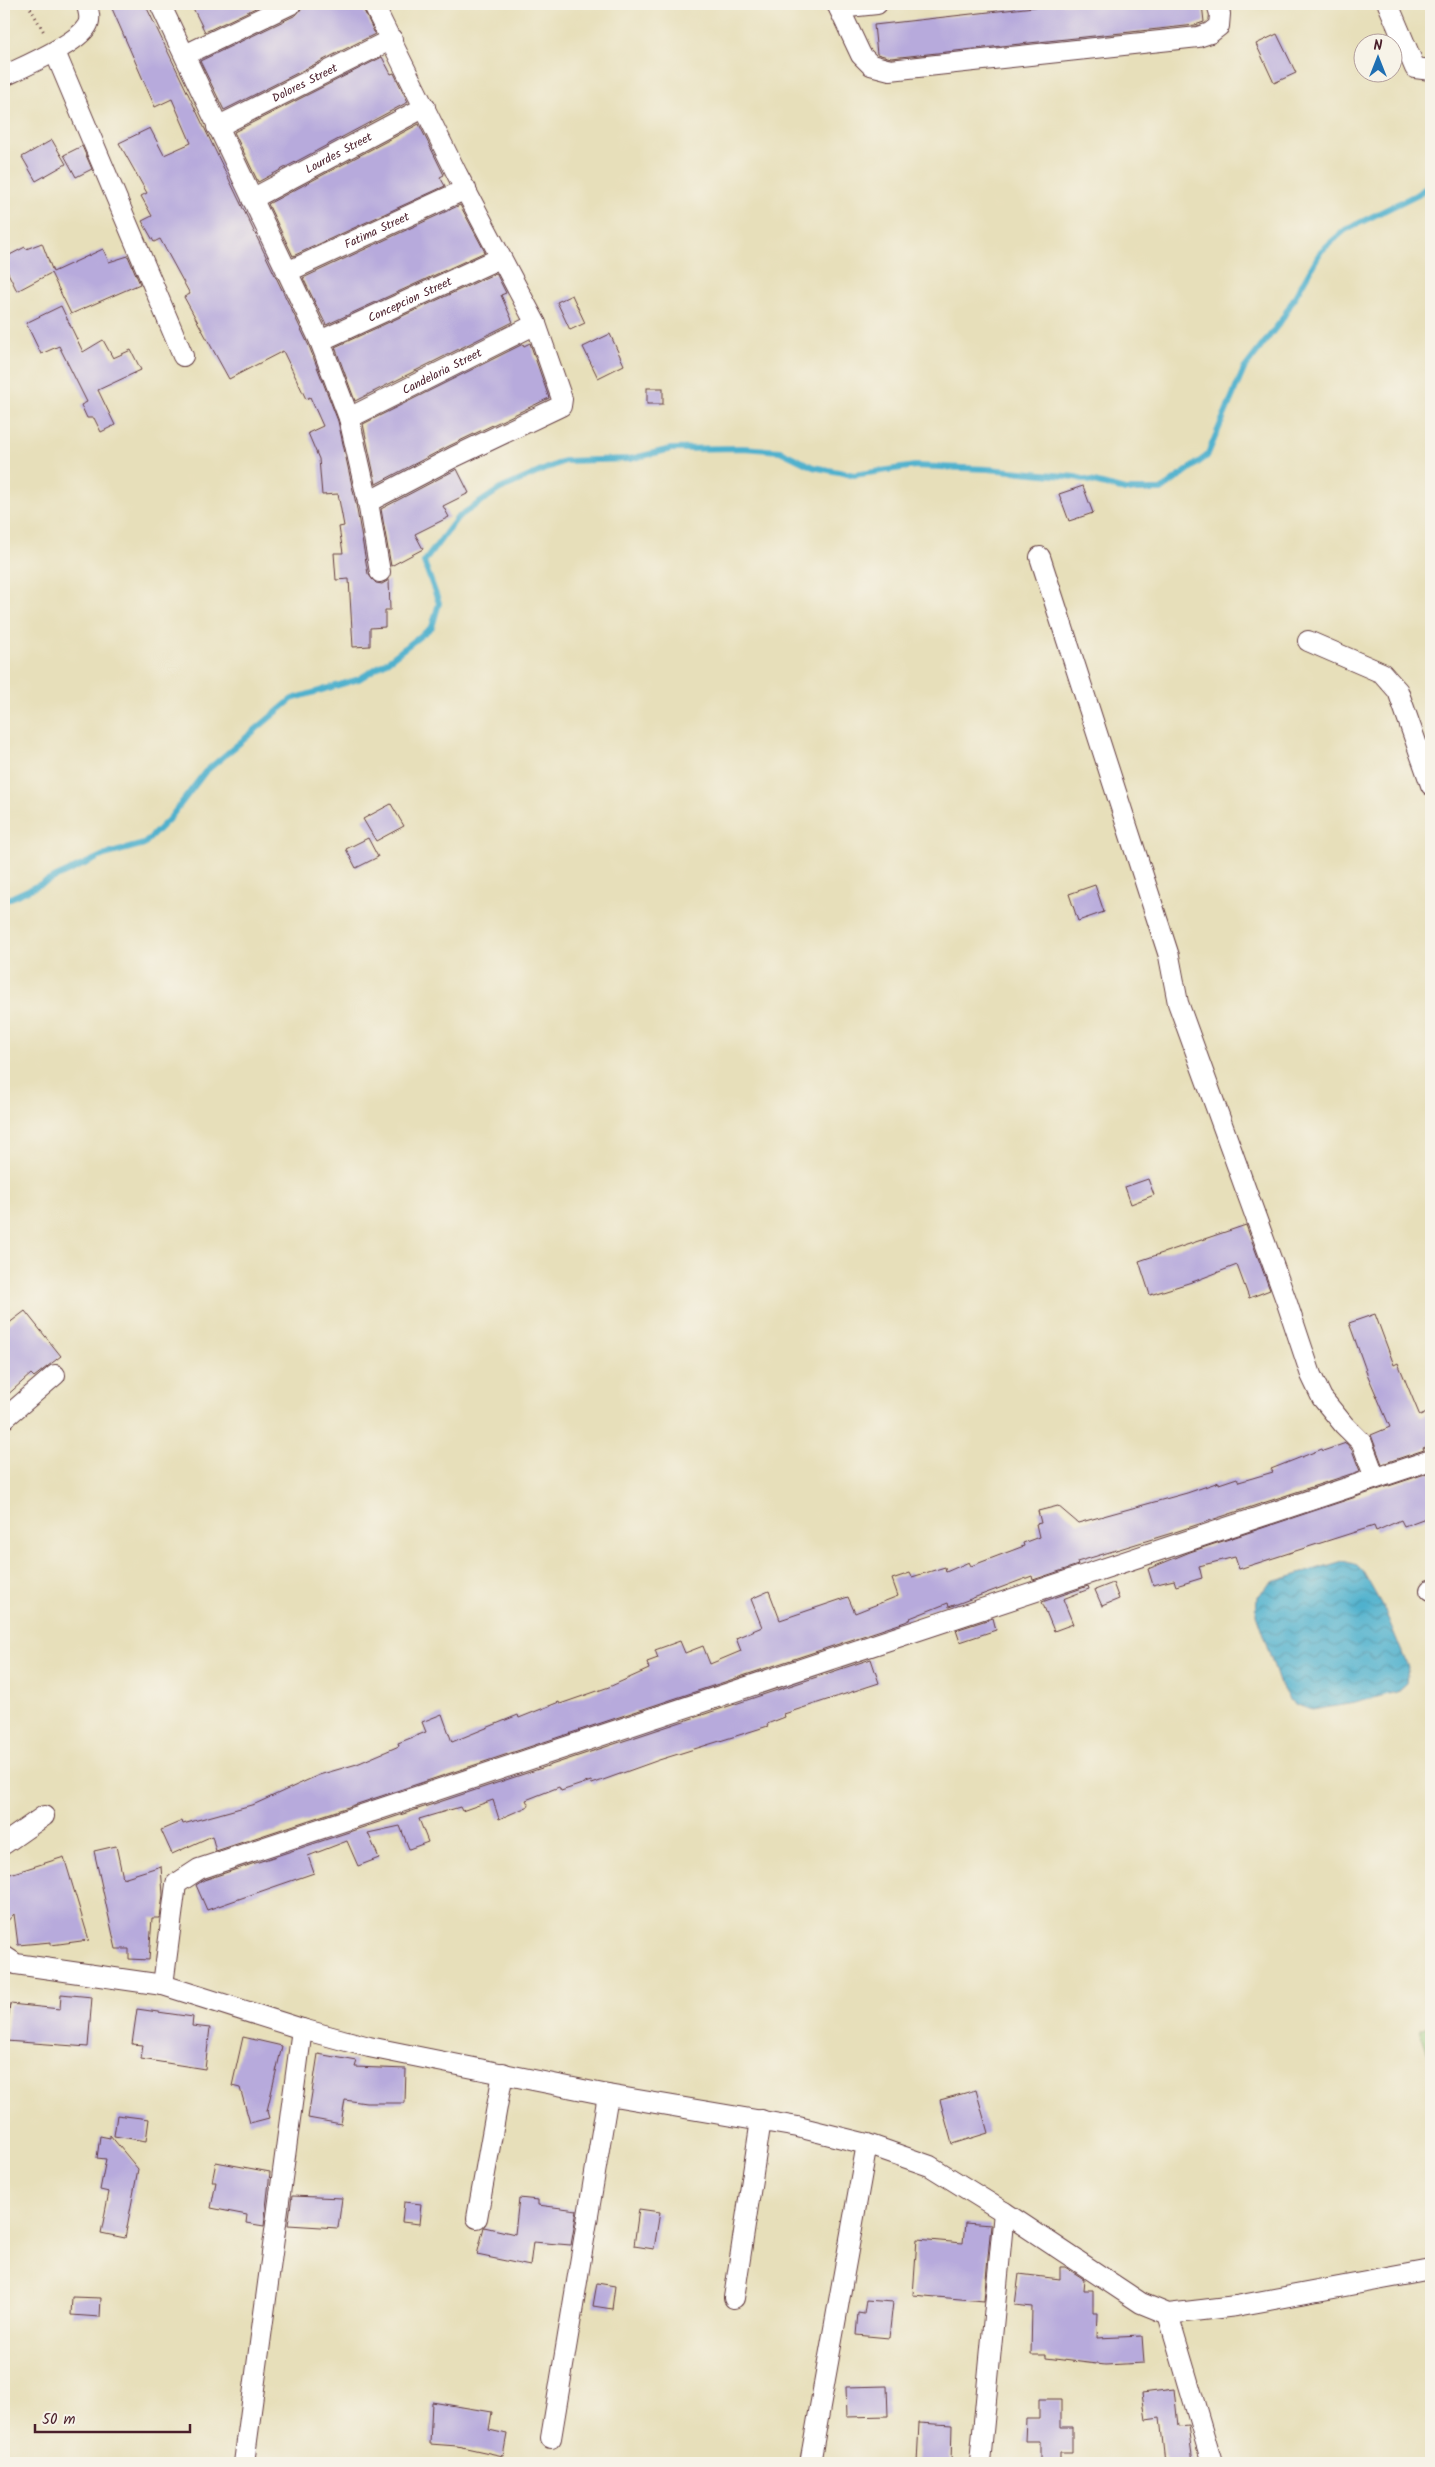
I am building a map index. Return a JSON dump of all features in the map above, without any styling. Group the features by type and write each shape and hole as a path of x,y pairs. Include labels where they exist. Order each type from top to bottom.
{"street":[{"path":"4,76 55,52 87,26 89,16 86,4"},
{"path":"160,4 320,341 349,418 368,502 380,572"},
{"path":"185,55 291,4"},
{"path":"368,502 454,457 561,406 559,388 536,324 500,258 373,4"},
{"path":"877,4 838,6 861,55 871,65 890,70 1198,37 1210,33 1219,26 1220,14 1217,4"},
{"path":"1388,4 1415,68 1431,70"},
{"name":"Dolores Street","path":"217,126 392,39"},
{"path":"55,52 183,356"},
{"name":"Lourdes Street","path":"252,199 425,107"},
{"name":"Fatima Street","path":"287,272 466,189"},
{"name":"Concepcion Street","path":"320,341 500,258"},
{"name":"Candelaria Street","path":"349,418 536,324"},
{"path":"1040,557 1169,956 1178,1003 1288,1303 1311,1376 1322,1398 1362,1443 1375,1478"},
{"path":"1308,641 1382,673 1398,691 1431,785"},
{"path":"4,1418 55,1375"},
{"path":"163,1985 176,1884 199,1869 1431,1460"},
{"path":"4,1844 44,1816"},
{"path":"8,1964 163,1985 302,2030 369,2047 503,2072 608,2095 798,2126 867,2144 930,2166 1004,2212 1135,2299 1156,2311 1168,2314 1236,2306 1431,2270"},
{"path":"244,2463 302,2030"},
{"path":"478,2218 503,2072"},
{"path":"551,2438 608,2095"},
{"path":"734,2298 761,2120"},
{"path":"810,2463 867,2144"},
{"path":"980,2463 1004,2212"},
{"path":"1168,2314 1212,2463"}],"path":[{"path":"28,4 55,52"}],"green space":[{"path":"1431,2025 1431,2063 1419,2029"}],"water":[{"path":"1343,1561 1357,1565 1362,1570 1385,1611 1408,1667 1406,1683 1396,1692 1355,1703 1312,1710 1289,1700 1280,1684 1256,1614 1257,1596 1272,1582"}],"building":[{"path":"110,4 145,4 309,346 338,421 356,504 368,574 376,583 382,584 389,580 390,610 385,610 385,627 370,628 370,646 353,647 349,579 336,580 334,553 343,553 339,527 344,526 338,494 322,495 319,459 308,433 323,426 310,397 306,399 283,351 229,379 184,297 190,294 160,239 154,242 142,221 152,216 141,196 147,193 119,143 150,128 164,155 191,143 172,99 155,107"},
{"path":"191,4 264,4 205,32"},
{"path":"310,4 361,4 375,34 224,110 200,61 296,15 302,8"},
{"path":"1060,4 1202,4 1204,22 1195,25 891,58 877,54 874,25"},
{"path":"1277,34 1296,73 1274,83 1256,44"},
{"path":"382,57 391,74 394,73 408,102 258,182 234,132"},
{"path":"419,124 444,175 440,177 445,186 293,256 268,204"},
{"path":"52,140 66,164 36,181 22,157"},
{"path":"82,146 92,169 76,177 64,155"},
{"path":"460,205 485,252 326,325 303,278"},
{"path":"42,243 53,272 103,249 109,262 128,256 140,284 71,314 51,273 17,291 4,265 4,258 25,247 26,249"},
{"path":"496,273 506,293 501,295 513,322 355,401 335,347"},
{"path":"572,295 585,323 570,330 557,302"},
{"path":"61,306 83,352 103,340 113,358 131,350 141,370 98,390 115,425 101,432 94,418 87,418 81,405 87,402 59,346 41,354 26,323"},
{"path":"610,334 624,365 598,378 583,347"},
{"path":"530,343 549,398 449,446 376,484 363,424 523,344 524,346"},
{"path":"647,388 663,388 663,404 647,404"},
{"path":"457,469 469,493 443,506 449,517 415,534 423,549 391,566 381,509"},
{"path":"1083,486 1093,513 1069,521 1059,494"},
{"path":"391,804 404,826 376,841 363,819"},
{"path":"368,838 378,857 356,868 346,849"},
{"path":"1095,885 1104,912 1078,921 1069,894"},
{"path":"1148,1179 1154,1195 1131,1204 1125,1187"},
{"path":"1246,1225 1270,1290 1249,1298 1237,1265 1150,1295 1139,1261"},
{"path":"25,1311 61,1356 34,1377 31,1374 4,1398 4,1327"},
{"path":"1375,1314 1394,1365 1398,1363 1420,1416 1431,1411 1431,1444 1423,1448 1424,1450 1382,1464 1371,1435 1390,1427 1368,1376 1349,1323"},
{"path":"1346,1443 1352,1450 1360,1471 1077,1562 1078,1565 1033,1580 1032,1576 949,1607 948,1603 910,1618 905,1622 216,1851 212,1836 172,1854 161,1830 182,1821 183,1824 255,1804 319,1775 357,1764 399,1746 398,1743 426,1732 422,1722 442,1714 452,1742 518,1715 519,1718 559,1702 560,1704 609,1687 649,1669 647,1662 658,1658 655,1650 680,1641 685,1653 703,1646 710,1664 741,1651 736,1638 762,1627 751,1599 769,1591 780,1620 848,1597 855,1613 898,1596 892,1579 910,1573 912,1577 945,1567 946,1572 969,1562 971,1566 1024,1546 1023,1543 1039,1537 1036,1524 1041,1523 1038,1511 1058,1506 1078,1523 1187,1493 1219,1482 1219,1484 1237,1478 1239,1482 1273,1472 1271,1469 1322,1449 1323,1451"},
{"path":"1431,1472 1431,1516 1404,1526 1401,1520 1376,1531 1374,1526 1239,1569 1235,1557 1199,1566 1202,1578 1176,1586 1174,1580 1153,1585 1148,1569 1190,1552"},
{"path":"1113,1583 1119,1599 1102,1606 1095,1590"},
{"path":"1088,1586 1089,1589 1063,1599 1073,1624 1054,1631 1042,1602"},
{"path":"993,1618 996,1630 960,1642 956,1630"},
{"path":"871,1659 879,1683 784,1714 785,1717 767,1724 768,1726 659,1760 592,1784 591,1781 561,1791 559,1787 526,1800 529,1806 499,1819 493,1800 462,1811 460,1807 419,1819 428,1842 409,1849 400,1826 368,1833 379,1858 358,1866 347,1841 308,1856 314,1873 207,1910 196,1885 204,1880"},
{"path":"116,1846 123,1878 161,1866 163,1895 160,1918 152,1918 149,1960 129,1959 129,1949 116,1949 94,1851"},
{"path":"64,1857 89,1940 51,1945 51,1942 18,1945 14,1914 4,1925 4,1876"},
{"path":"61,1994 92,1997 88,2047 6,2041 10,2004 60,2009"},
{"path":"137,2009 193,2017 192,2026 210,2028 205,2069 141,2059 143,2045 132,2044"},
{"path":"243,2037 282,2046 267,2111 269,2118 250,2123 240,2088 232,2086"},
{"path":"318,2054 357,2061 355,2067 406,2069 405,2103 366,2103 345,2100 341,2124 308,2118"},
{"path":"976,2090 988,2133 952,2144 940,2100"},
{"path":"117,2115 149,2119 146,2141 114,2136"},
{"path":"110,2135 138,2169 125,2238 101,2233 109,2192 100,2190 106,2159 97,2158 100,2136 110,2138"},
{"path":"216,2162 270,2172 264,2226 246,2223 247,2215 211,2208 216,2182 212,2182"},
{"path":"292,2196 342,2198 338,2228 288,2225"},
{"path":"519,2198 538,2200 538,2205 577,2210 571,2245 533,2242 530,2266 477,2255 484,2227 515,2234"},
{"path":"404,2202 421,2204 419,2224 402,2222"},
{"path":"639,2209 660,2212 654,2249 634,2246"},
{"path":"965,2223 991,2225 984,2301 913,2295 917,2239 963,2243"},
{"path":"1060,2267 1065,2267 1084,2279 1083,2290 1093,2290 1093,2313 1098,2313 1097,2338 1142,2336 1144,2363 1105,2365 1046,2358 1046,2355 1031,2355 1032,2307 1015,2305 1019,2274 1060,2279"},
{"path":"597,2283 615,2286 612,2309 593,2306"},
{"path":"72,2297 101,2298 100,2317 71,2315"},
{"path":"866,2300 893,2302 889,2338 856,2335 858,2313 864,2314"},
{"path":"887,2386 888,2416 847,2417 846,2387"},
{"path":"1174,2389 1178,2426 1188,2425 1193,2463 1165,2463 1160,2418 1146,2420 1142,2393"},
{"path":"1039,2399 1061,2399 1061,2427 1072,2427 1072,2452 1060,2452 1060,2463 1040,2463 1040,2441 1025,2441 1026,2419 1039,2419"},
{"path":"432,2402 492,2412 489,2430 507,2434 503,2456 457,2446 430,2444"},
{"path":"919,2423 952,2425 951,2463 917,2463"}],"waterway":[{"path":"4,901 104,855 144,844 170,818 205,772 292,699 359,679 388,661 432,627 439,603 424,562 458,517 500,489 564,461 630,459 671,449 743,448 780,451 813,467 854,475 915,466 988,469 1075,477 1125,490 1161,490 1207,456 1244,369 1281,321 1321,251 1345,230 1418,194 1431,184"}]}
